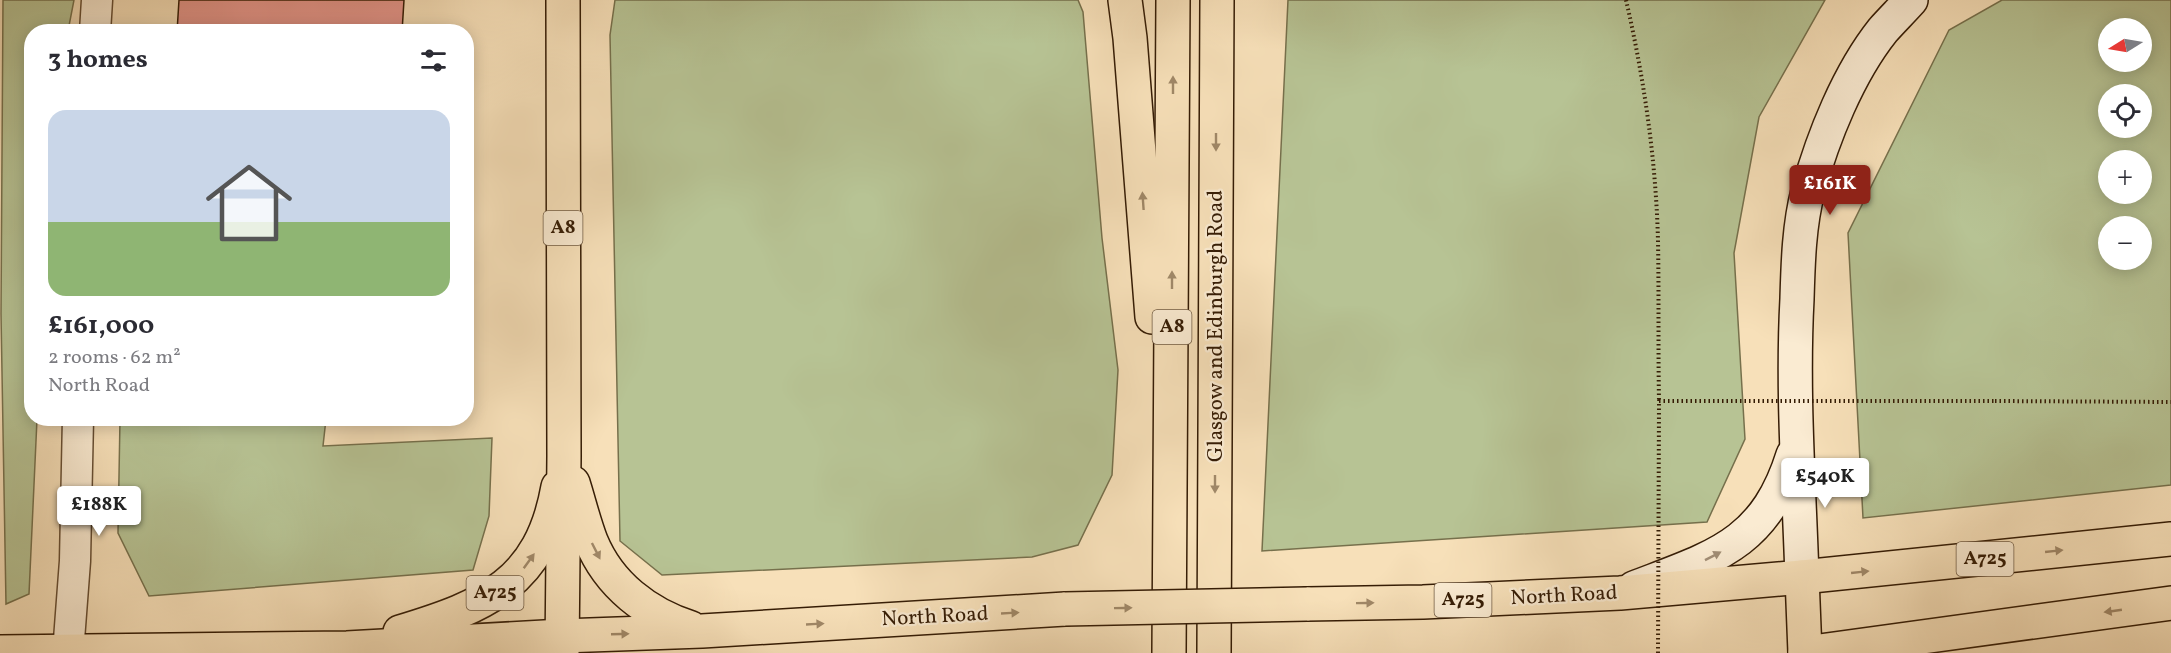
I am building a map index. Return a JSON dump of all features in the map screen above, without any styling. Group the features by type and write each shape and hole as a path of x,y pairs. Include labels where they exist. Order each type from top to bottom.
{"main road":[{"name":"A8","path":"562,644 563,0"},
{"name":"A8","path":"1125,0 1131,50 1170,552"},
{"name":"Glasgow and Edinburgh Road","path":"1169,653 1173,0"},
{"name":"Glasgow and Edinburgh Road","path":"1214,653 1217,0"},
{"path":"1911,0 1882,31 1850,83 1826,139 1808,192 1799,252 1795,331 1805,653 2171,603"},
{"path":"1620,593 1712,557 1748,533 1764,517 1777,496 1797,442"},
{"path":"564,456 591,541 601,561 641,605 658,615 702,631"},
{"name":"A725","path":"347,648 450,617 474,606 510,583 530,560 548,530 564,456"},
{"name":"A725","path":"1802,577 2171,539"},
{"name":"North Road","path":"68,653 562,644 702,631 1065,609 1423,602 1620,593 1802,577"},
{"path":"1929,653 2015,625"},
{"name":"A725","path":"0,652 68,653"}],"street":[{"path":"96,24 98,0"},
{"path":"68,653 75,561 78,426"}],"path":[{"path":"1626,0 1643,87 1652,158 1658,239 1658,653"},
{"path":"1659,401 2171,402"}],"green space":[{"path":"3,0 74,0 69,24 24,24 24,426 37,426 29,594 6,604 1,314"},
{"path":"615,0 1078,0 1083,12 1102,238 1118,370 1112,475 1078,545 1032,557 662,575 620,541 610,35"},
{"path":"1288,0 1825,0 1759,117 1734,253 1745,439 1707,522 1262,551"},
{"path":"2002,0 2171,0 2171,485 1863,518 1848,233 1949,30"},
{"path":"120,426 325,426 323,446 492,438 489,516 473,570 149,596 118,533"}],"building":[{"path":"179,0 404,0 402,24 178,24"}]}
